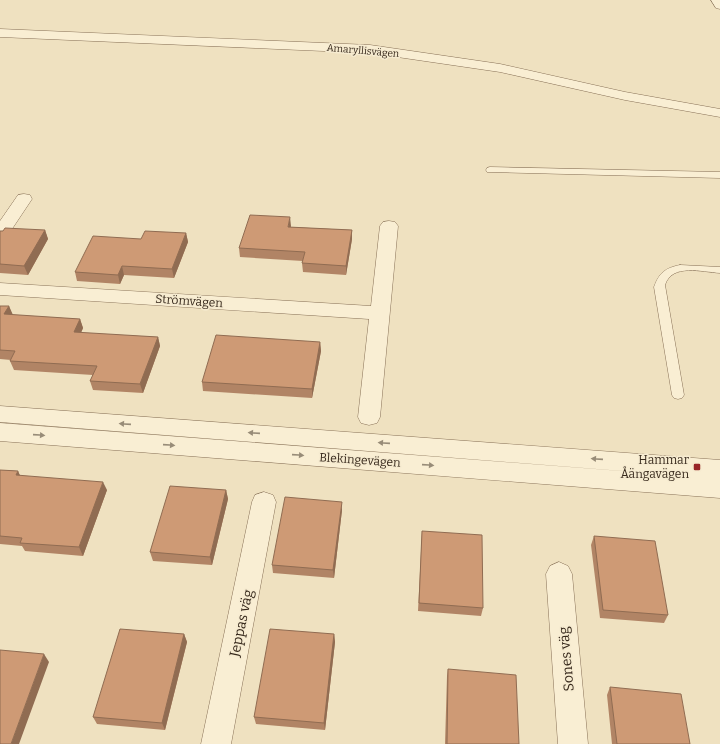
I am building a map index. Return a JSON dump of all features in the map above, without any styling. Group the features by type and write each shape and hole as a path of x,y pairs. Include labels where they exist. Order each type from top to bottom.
{"street":[{"path":"717,0 720,5"},
{"name":"Amaryllisvägen","path":"0,33 370,49 500,68 626,96 720,113"},
{"path":"0,234 24,199"},
{"path":"369,417 389,226"},
{"name":"Strömvägen","path":"0,289 379,313"},
{"name":"Blekingevägen","path":"0,414 720,469"},
{"name":"Blekingevägen","path":"0,432 720,488"},
{"name":"Jeppas väg","path":"216,744 264,502"},
{"name":"Sones väg","path":"559,574 573,744"}],"lane":[{"path":"490,170 720,175"},
{"path":"678,395 659,287 662,279 668,271 683,269 720,270"}],"building":[{"path":"250,215 290,217 288,227 352,230 346,266 302,263 305,252 239,248"},
{"path":"5,228 45,230 24,266 0,264 0,231 3,231"},
{"path":"145,231 186,233 172,269 122,266 118,275 75,272 93,236 141,239"},
{"path":"0,306 9,306 4,314 80,319 74,332 158,337 140,384 90,381 97,366 10,361 15,351 0,350"},
{"path":"216,335 320,342 312,389 202,382"},
{"path":"0,470 18,471 16,475 103,482 79,547 20,543 22,538 0,536"},
{"path":"170,486 226,490 210,557 150,552"},
{"path":"285,497 342,502 333,570 272,565"},
{"path":"422,531 482,535 483,608 419,603"},
{"path":"594,536 655,541 668,615 603,610"},
{"path":"120,629 184,634 162,723 93,717"},
{"path":"270,629 334,634 324,723 254,717"},
{"path":"0,650 44,654 11,744 0,744"},
{"path":"448,669 516,675 519,744 447,744"},
{"path":"610,687 681,694 690,744 617,744"}],"place":[{"name":"Hammar Åängavägen","path":"697,467"}]}
